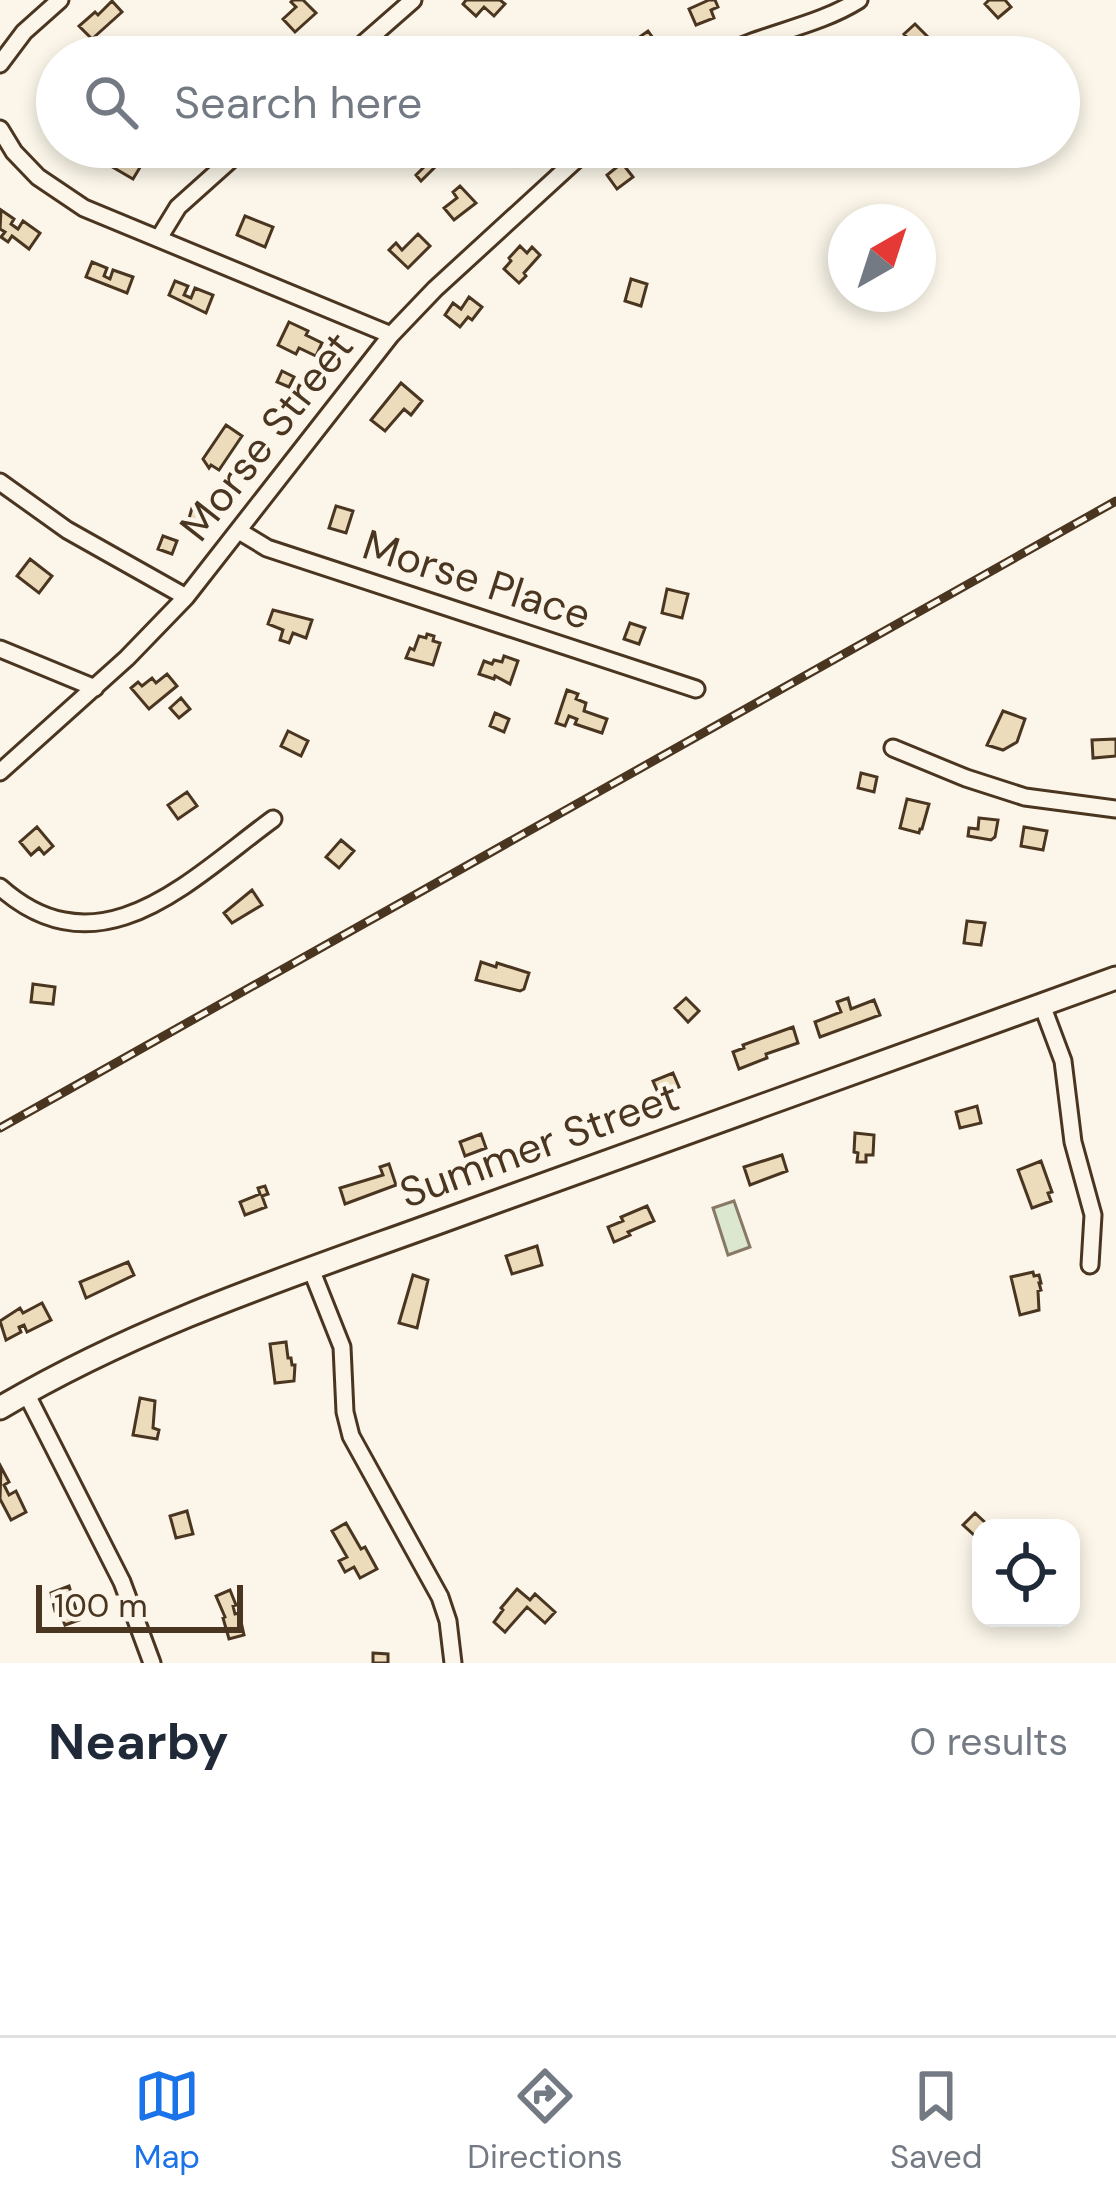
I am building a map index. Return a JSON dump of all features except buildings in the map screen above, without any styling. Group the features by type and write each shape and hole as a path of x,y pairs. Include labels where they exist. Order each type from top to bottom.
{"main road":[{"name":"Summer Street","path":"0,1408 122,1343 311,1269 1116,978"}],"street":[{"path":"0,64 24,32 60,0"},
{"path":"372,36 413,0"},
{"path":"770,36 859,0"},
{"path":"0,129 26,165 67,198 391,335"},
{"path":"159,238 178,207 222,168"},
{"name":"Morse Street","path":"0,772 158,628 391,335 567,168"},
{"path":"0,482 67,530 186,596"},
{"name":"Morse Place","path":"239,531 267,548 696,689"},
{"path":"0,649 94,688"},
{"path":"893,748 1025,797 1116,809"},
{"path":"0,887 32,911 62,921 124,918 177,890 273,819"},
{"path":"1042,1005 1063,1061 1073,1142 1093,1215 1090,1264"},
{"path":"311,1269 342,1347 351,1436 440,1597 453,1663"},
{"path":"26,1393 122,1582 152,1663"}],"green space":[{"path":"734,1201 750,1247 728,1255 713,1208"}],"railway":[{"path":"0,1128 1116,501"}]}
